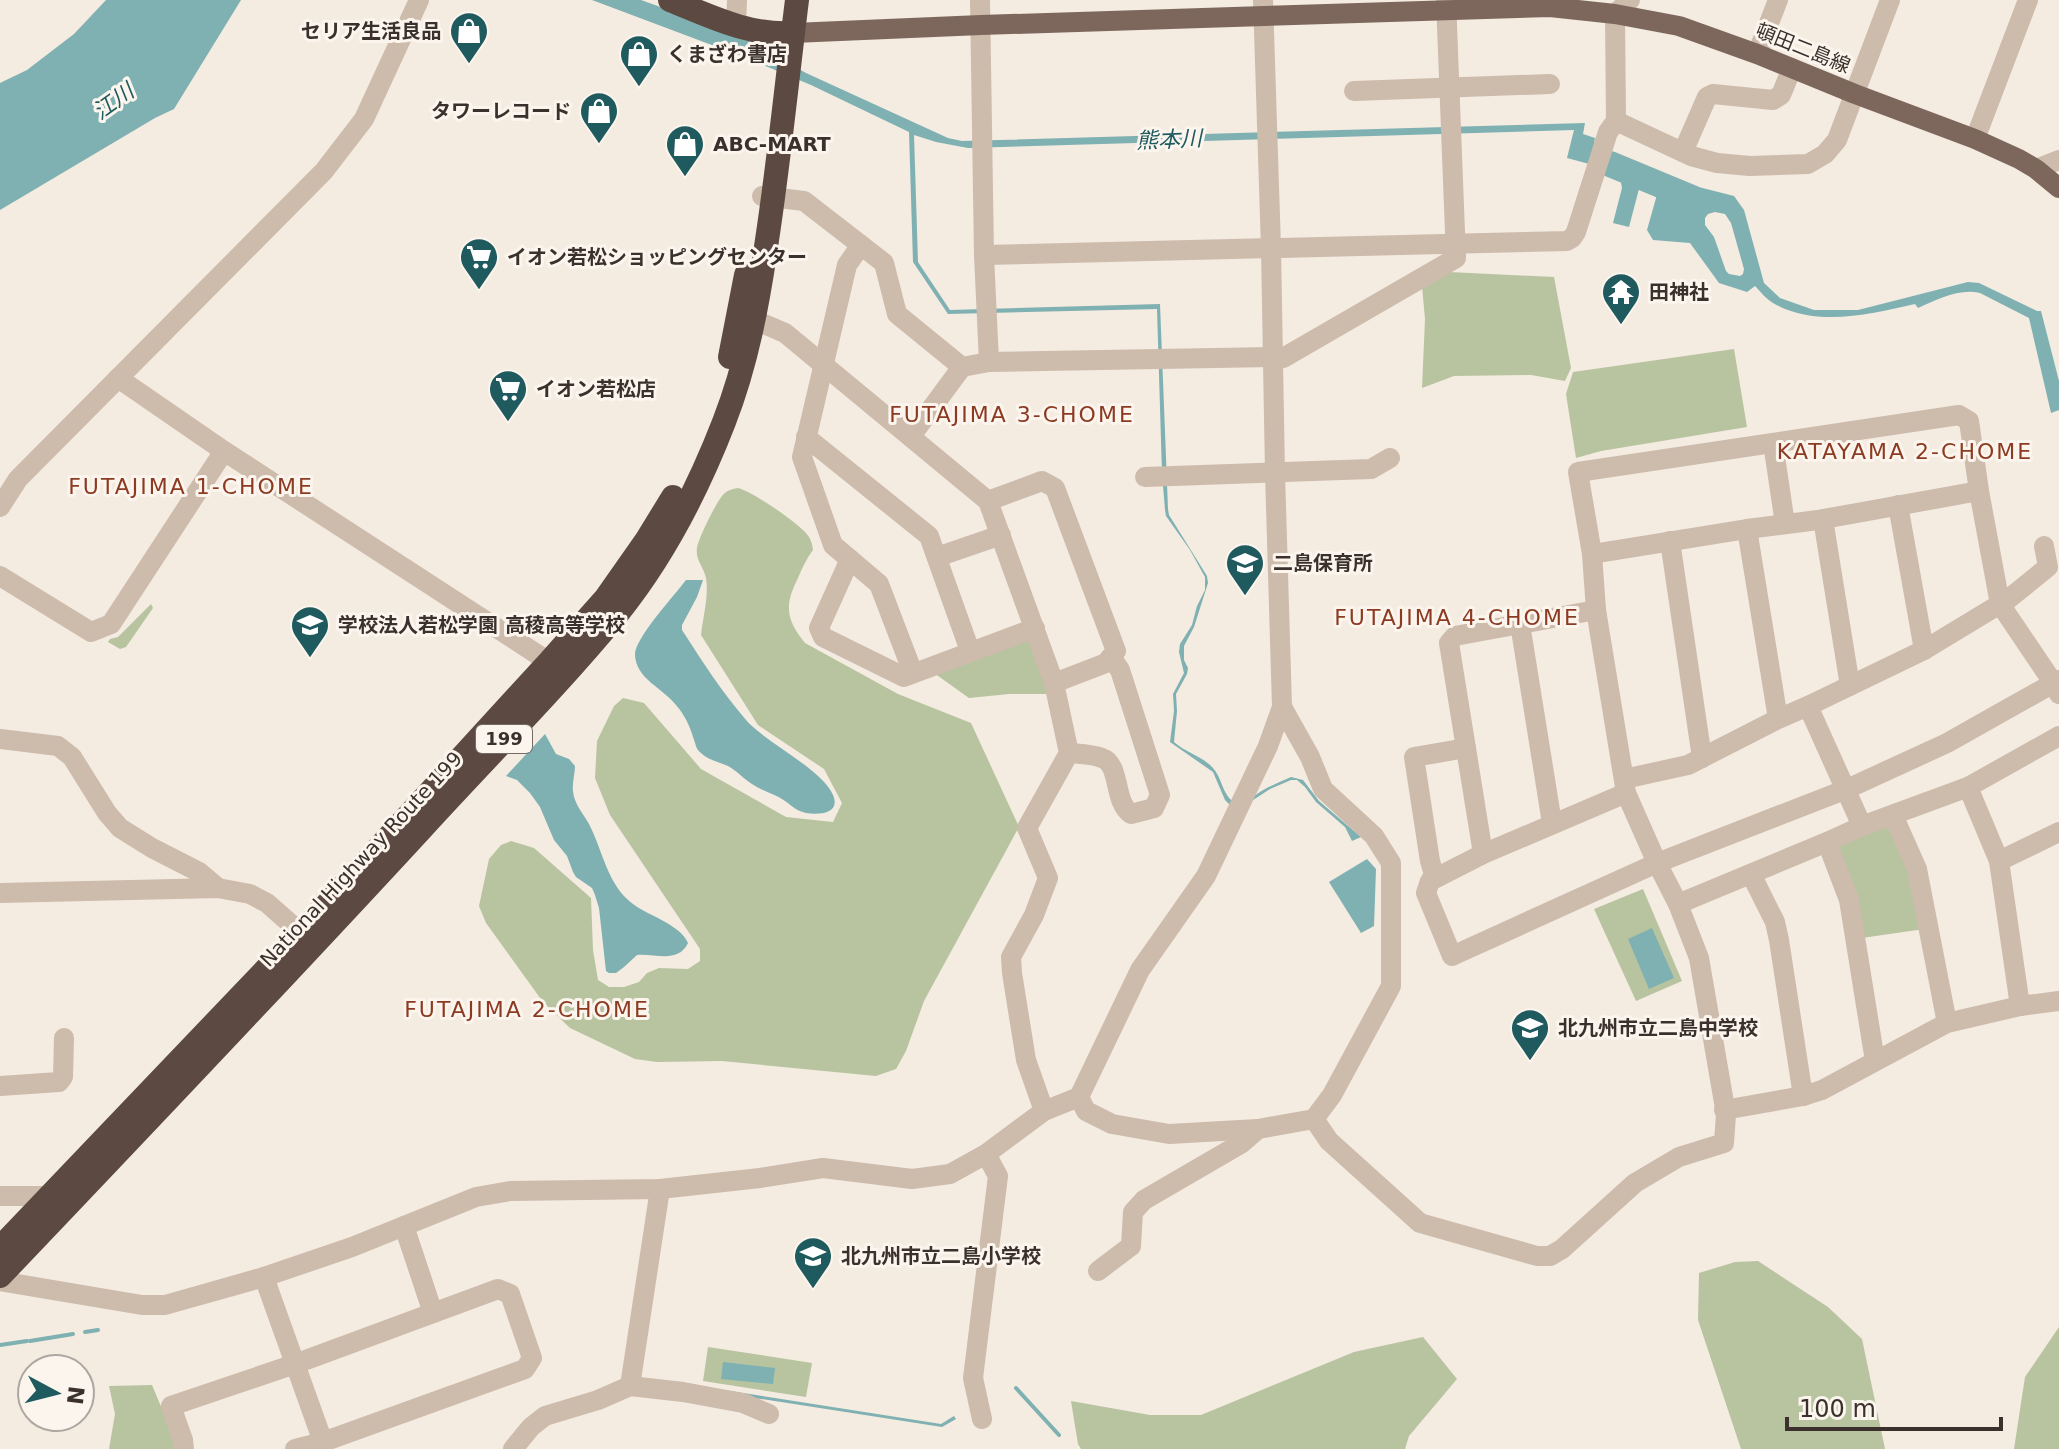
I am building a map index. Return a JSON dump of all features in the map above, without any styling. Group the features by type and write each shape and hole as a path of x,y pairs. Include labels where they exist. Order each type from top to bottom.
{"highway":[{"path":"670,0 736,27 784,56"},
{"name":"199","path":"784,56 785,0"},
{"name":"199","path":"784,56 797,0"},
{"name":"National Highway Route 199","path":"0,1248 555,669 620,611 660,553 697,485 724,423 755,320 784,56"},
{"name":"National Highway Route 199","path":"0,1278 313,947 555,669 606,598 646,541 691,463 713,416 768,196"}],"main road":[{"name":"頓田二島線","path":"784,56 981,25 1263,8 1446,5 1622,7 1757,54 1975,139 2019,159 2059,188"}],"street":[{"path":"0,507 18,479 324,171 364,119 419,0"},
{"path":"736,27 737,0"},
{"path":"980,0 989,362"},
{"path":"1757,54 1778,0"},
{"path":"1616,121 1683,152 1717,163 1750,166 1808,164 1825,154 1837,140 1890,0"},
{"path":"1975,139 2028,0"},
{"path":"911,436 962,367 989,362 1283,358 1456,258 1446,5"},
{"path":"984,255 1567,241 1572,238 1608,132 1616,121 1622,7"},
{"path":"0,1278 26,1287 142,1305 165,1305 264,1277 352,1247 476,1197 510,1191 660,1189 823,1168 912,1179 950,1174 986,1154 1044,1111 1079,1097 1140,970 1206,876 1268,746 1282,707 1263,8"},
{"path":"1683,152 1707,97 1713,94 1773,100 1781,95 1792,68"},
{"path":"1354,91 1550,84"},
{"path":"2036,169 2059,160"},
{"path":"768,196 804,201 884,263 897,314 962,367"},
{"path":"861,245 847,265 802,457 833,545 879,584 913,673"},
{"path":"755,320 785,333 988,501 1035,628 1054,683 1069,753 1027,828 1048,878 1034,915 1011,957 1026,1060 1044,1111"},
{"path":"118,378 555,669"},
{"path":"1314,1119 1329,1141 1420,1223 1537,1256 1550,1256 1562,1249 1635,1183 1679,1157 1724,1143 1726,1114 1699,958 1678,904 1657,863 1625,786 1596,610 1592,554 1578,472 1959,415 1969,421 2000,604 2057,686 1947,743 1847,789 1657,863 1452,956 1426,893 1430,881 1625,786 1688,765 1924,650 2000,604 2048,567 2044,546"},
{"path":"806,437 929,536 970,651"},
{"path":"1773,443 1785,524"},
{"path":"0,576 91,632 111,624 224,451"},
{"path":"1145,477 1371,469 1390,458"},
{"path":"988,501 1042,481 1055,488 1116,651 1106,663 1054,683"},
{"path":"1592,554 1823,519 1979,491"},
{"path":"1898,505 1924,650"},
{"path":"1823,519 1850,686"},
{"path":"1747,529 1778,719"},
{"path":"937,557 1001,535"},
{"path":"1670,541 1702,758"},
{"path":"850,559 819,628 823,637 904,677 1035,628"},
{"path":"1483,854 1449,643 1455,636 1596,610"},
{"path":"1520,624 1552,823"},
{"path":"1069,753 1104,758 1111,764 1124,809 1131,814 1154,808 1160,795 1120,670 1111,657"},
{"path":"1808,706 1862,826"},
{"path":"1079,1097 1086,1111 1112,1124 1169,1134 1258,1129 1314,1119 1332,1095 1391,986 1391,863 1374,836 1323,789 1310,757 1282,707"},
{"path":"1678,904 1862,826 1968,787 2059,736"},
{"path":"0,739 58,746 72,757 120,828 199,872 218,888"},
{"path":"1435,878 1414,757 1466,748"},
{"path":"1968,787 1999,861 2020,1006"},
{"path":"1893,815 1917,869 1947,1023"},
{"path":"1999,861 2059,832"},
{"path":"1827,842 1849,900 1875,1061"},
{"path":"1751,874 1775,922 1803,1096"},
{"path":"0,893 218,888 250,894 267,903 301,933"},
{"path":"1724,1110 1822,1090 1947,1023 2020,1006 2059,1001"},
{"path":"0,1086 59,1082 63,1077 64,1038"},
{"path":"1098,1271 1131,1246 1133,1212 1144,1200 1242,1143 1258,1129"},
{"path":"982,1419 973,1378 998,1176 986,1154"},
{"path":"630,1386 660,1189"},
{"path":"0,1196 50,1196"},
{"path":"404,1226 433,1313"},
{"path":"264,1277 322,1446"},
{"path":"184,1449 171,1406 498,1289 510,1294 532,1358 525,1369 322,1446 295,1449"},
{"path":"513,1449 545,1416 598,1400 630,1386 743,1403 769,1414"}],"green space":[{"path":"1449,272 1554,277 1571,368 1565,381 1531,375 1454,376 1422,388 1425,319 1422,286"},
{"path":"1734,349 1747,427 1601,451 1576,458 1566,394 1573,372"},
{"path":"738,488 783,514 810,540 813,550 789,605 794,627 805,643 898,694 971,723 1019,827 924,1001 896,1069 876,1076 722,1061 657,1062 635,1059 570,1028 543,1002 486,923 479,906 489,859 501,845 511,841 534,848 591,898 593,950 598,980 609,987 624,987 639,982 647,973 659,968 688,969 700,961 700,949 610,815 595,778 597,741 614,706 623,698 644,703 701,769 786,817 833,822 842,803 824,769 758,725 701,635 707,585 697,548 719,500 727,492"},
{"path":"151,604 153,608 126,647 120,649 108,642 118,637"},
{"path":"1025,640 1032,642 1050,694 969,698 934,673"},
{"path":"1886,826 1896,830 1924,929 1862,938 1839,845"},
{"path":"1643,889 1682,981 1636,1001 1594,909"},
{"path":"1758,1261 1828,1307 1862,1339 1885,1449 1741,1449 1698,1320 1699,1273 1735,1262"},
{"path":"2059,1327 2059,1449 2014,1449 2025,1377"},
{"path":"1423,1337 1457,1379 1409,1436 1405,1449 1081,1449 1078,1444 1071,1401 1150,1415 1201,1415 1354,1352"},
{"path":"708,1347 812,1363 806,1397 703,1381"},
{"path":"152,1385 176,1449 109,1449 115,1414 109,1386"}],"water":[{"name":"江川","path":"106,0 241,0 174,109 0,210 0,83 27,70 74,34"},
{"path":"592,0 641,0 736,34 806,73 948,138 962,141 1585,123 1583,134 1595,138 1597,153 1645,166 1629,227 1613,223 1622,188 1619,172 1567,158 1574,130 968,148 914,135 918,262 950,310 1160,304 1169,515 1207,576 1208,583 1194,627 1184,646 1184,660 1188,668 1176,694 1174,742 1213,768 1233,802 1230,805 1213,772 1170,742 1173,694 1184,673 1180,644 1192,625 1205,590 1205,577 1166,516 1157,309 948,314 913,262 909,132 749,59"},
{"path":"1667,179 1734,196 1744,210 1764,283 1780,298 1814,310 1858,310 1968,282 1979,283 2041,311 2059,381 2059,410 2051,413 2029,318 1980,293 1972,292 1948,296 1918,308 1915,304 1844,317 1790,311 1770,301 1755,286 1747,292 1719,283 1690,243 1653,240 1647,230 1660,184","holes":["1708,214 1725,214 1731,223 1744,269 1740,276 1726,271 1714,237 1705,225"]},
{"path":"686,580 703,580 682,630 746,720 827,785 835,801 831,810 817,814 800,811 728,766 704,755 697,748 679,709 640,671 636,648"},
{"path":"545,734 556,754 569,759 575,766 575,800 617,887 633,904 679,931 688,943 678,953 666,956 637,955 616,973 606,971 599,908 592,888 576,877 530,793 517,780 506,776"},
{"path":"1291,777 1303,780 1319,801 1361,837 1352,841 1345,827 1316,802 1297,780 1270,789 1247,804 1261,792"},
{"path":"1367,859 1376,869 1374,926 1361,933 1329,882"},
{"path":"1652,928 1674,978 1649,989 1628,939"},
{"path":"723,1362 775,1368 773,1384 721,1379"},
{"path":"686,1384 941,1424 954,1416 956,1419 942,1427 684,1387"}],"waterway":[{"name":"熊本川","path":"1610,164 1692,198"},
{"path":"85,1332 98,1330"},
{"path":"30,1341 73,1334"},
{"path":"0,1345 27,1341"},
{"path":"1016,1388 1059,1435"}],"place":[{"name":"セリア生活良品","path":"469,65"},
{"name":"くまざわ書店","path":"639,88"},
{"name":"タワーレコード","path":"599,145"},
{"name":"ABC-MART","path":"685,178"},
{"name":"イオン若松ショッピングセンター","path":"479,291"},
{"name":"田神社","path":"1621,326"},
{"name":"イオン若松店","path":"508,423"},
{"name":"二島保育所","path":"1245,597"},
{"name":"学校法人若松学園 高稜高等学校","path":"310,659"},
{"name":"北九州市立二島中学校","path":"1530,1062"},
{"name":"北九州市立二島小学校","path":"813,1290"}],"district":[{"name":"FUTAJIMA 3-CHOME","path":"1012,414"},
{"name":"KATAYAMA 2-CHOME","path":"1905,451"},
{"name":"FUTAJIMA 1-CHOME","path":"191,486"},
{"name":"FUTAJIMA 4-CHOME","path":"1457,617"},
{"name":"FUTAJIMA 2-CHOME","path":"527,1009"}]}
